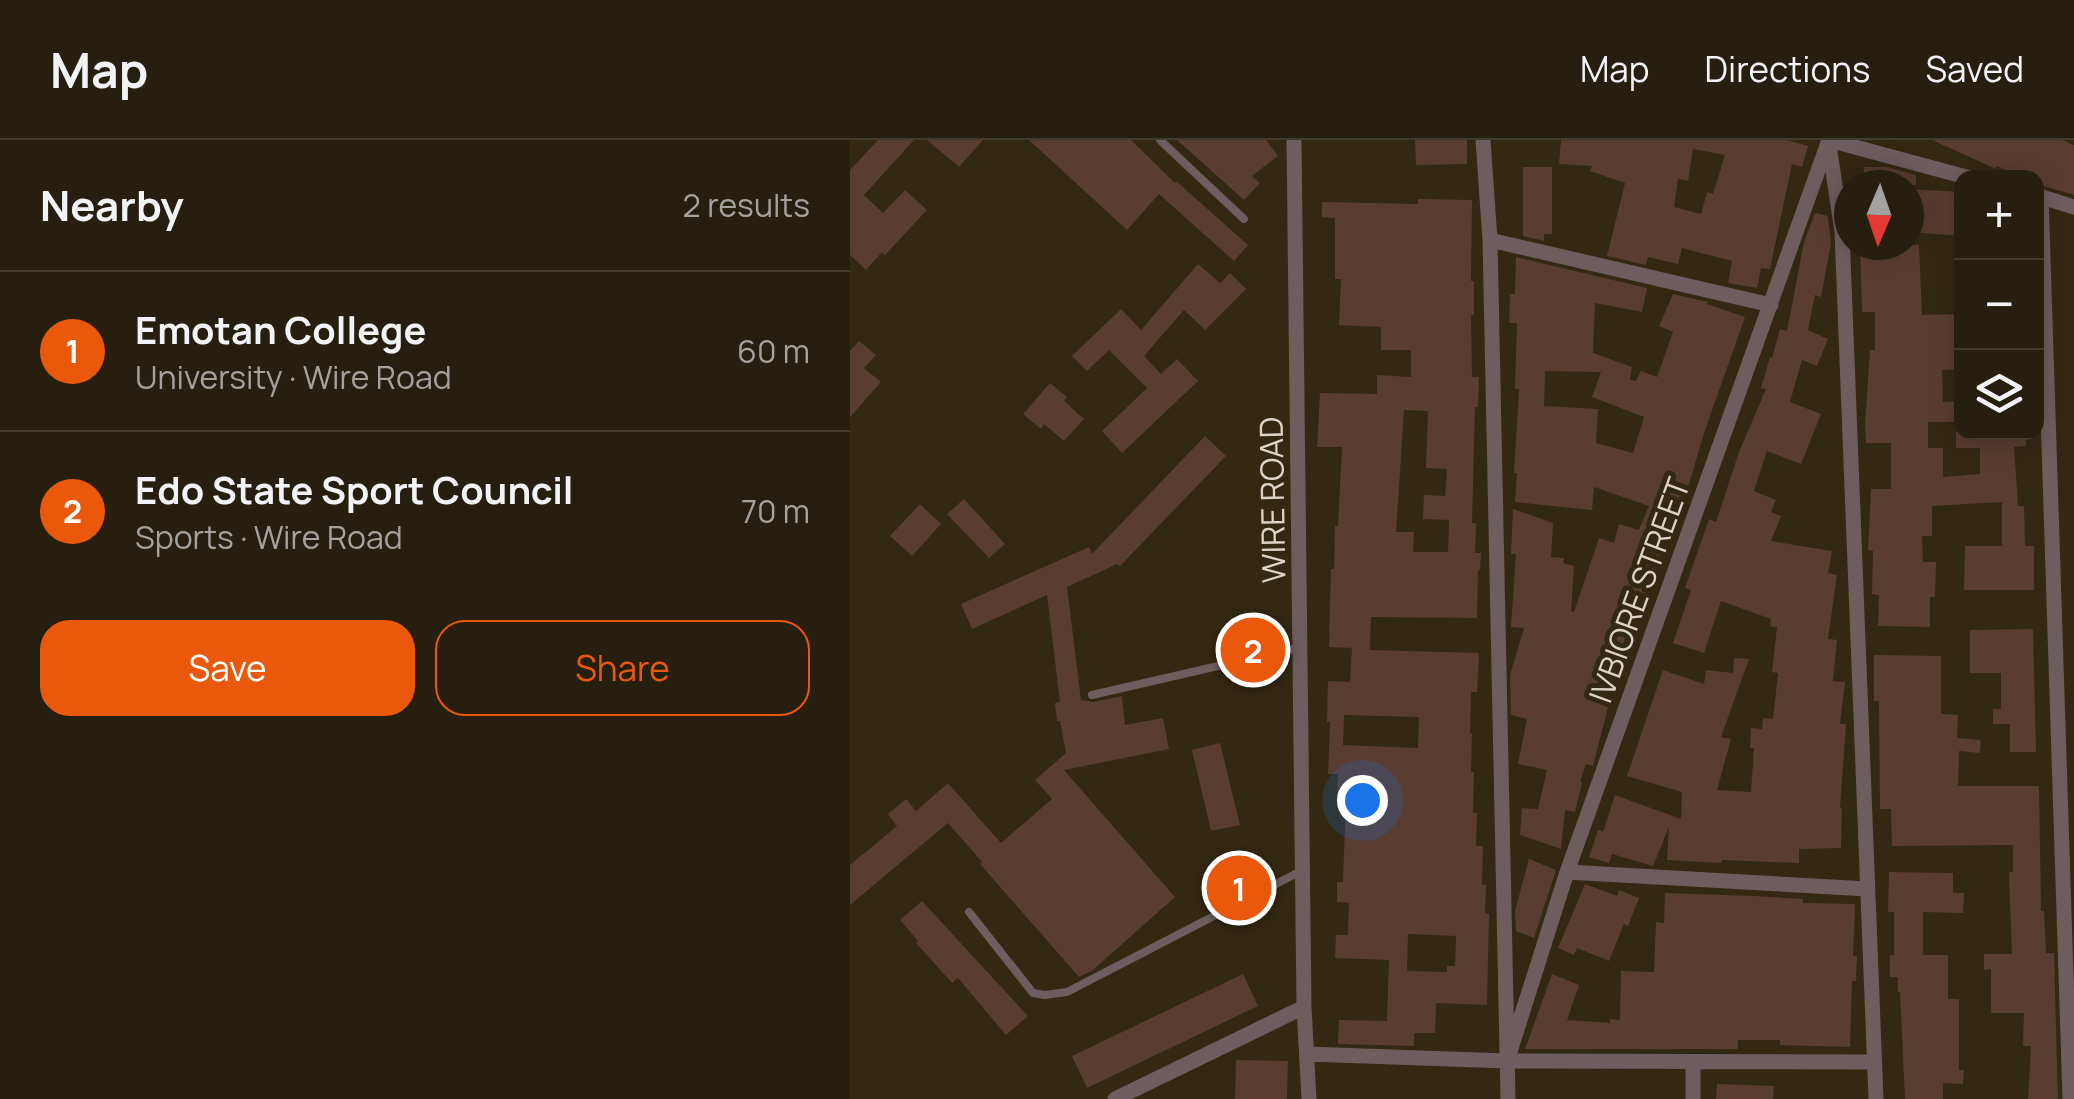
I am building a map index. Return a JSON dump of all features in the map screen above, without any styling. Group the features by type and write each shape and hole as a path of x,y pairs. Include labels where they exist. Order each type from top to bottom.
{"street":[{"name":"WIRE ROAD","path":"1294,140 1304,1007 1314,1098"},
{"path":"1483,140 1490,240 1508,1099"},
{"path":"1876,1099 1842,232 1829,140 1954,174"},
{"name":"IVBIORE STREET","path":"1507,1062 1567,872 1829,140"},
{"path":"2044,198 2074,208"},
{"path":"1490,240 1771,305"},
{"path":"2041,260 2070,1099"},
{"path":"1567,872 1868,889"},
{"path":"1115,1099 1304,1007"},
{"path":"1307,1054 1507,1062 1874,1062"},
{"path":"1692,1062 1693,1099"}],"lane":[{"path":"1160,140 1244,219"},
{"path":"1092,695 1301,648"},
{"path":"968,912 1033,993 1045,996 1068,992 1303,870"}],"building":[{"path":"878,140 914,140 864,195 883,213 905,190 927,210 866,270 850,255 850,170"},
{"path":"927,140 983,140 959,167"},
{"path":"1029,140 1131,140 1248,245 1234,261 1159,194 1127,230"},
{"path":"1177,140 1266,140 1278,156 1252,176 1260,183 1244,200"},
{"path":"1415,140 1467,140 1467,164 1416,165"},
{"path":"1561,140 1787,140 1808,146 1802,167 1792,164 1770,269 1761,268 1757,288 1728,283 1732,261 1682,248 1678,264 1648,257 1646,265 1607,256 1625,183 1590,171 1592,166 1559,164","holes":["1693,149 1725,155 1713,194 1707,192 1701,214 1674,207 1678,179 1688,181"]},
{"path":"1932,140 2062,140 2074,145 2074,195 2044,186 2044,170 2005,170 1997,166 1996,169"},
{"path":"1523,167 1552,167 1552,234 1544,234 1544,241 1523,236"},
{"path":"1887,167 1898,170 1864,170"},
{"path":"1924,190 1954,192 1954,235 1924,233"},
{"path":"1418,199 1472,200 1472,377 1479,377 1472,523 1476,523 1475,553 1481,553 1477,618 1371,617 1370,650 1479,653 1477,692 1471,692 1470,733 1476,846 1483,846 1482,885 1486,885 1485,913 1489,914 1487,1005 1436,1003 1435,1033 1414,1033 1414,1046 1338,1044 1339,1020 1387,1021 1389,960 1335,958 1336,935 1348,935 1349,903 1337,902 1337,882 1343,882 1346,798 1337,798 1338,774 1328,774 1328,681 1350,682 1352,648 1329,647 1331,569 1338,526 1342,447 1317,447 1320,393 1377,394 1377,375 1411,377 1411,350 1381,350 1381,327 1339,325 1341,279 1335,279 1335,218 1322,217 1322,202 1418,204","holes":["1404,410 1428,411 1426,468 1447,469 1445,496 1424,495 1423,519 1449,520 1448,552 1413,552 1414,532 1396,532","1344,715 1419,717 1418,748 1343,745","1408,934 1456,936 1455,966 1447,966 1447,972 1407,971"]},
{"path":"1815,213 1828,216 1831,244 1821,297 1815,295 1808,330 1828,339 1817,366 1802,360 1790,402 1821,414 1801,464 1767,451 1754,491 1776,500 1771,512 1781,516 1771,541 1832,551 1828,573 1837,575 1828,639 1837,640 1833,681 1845,682 1840,724 1846,724 1841,848 1799,849 1799,863 1667,860 1669,827 1653,866 1612,854 1609,863 1589,857 1598,830 1603,832 1615,795 1681,819 1682,792 1627,776 1663,670 1704,684 1706,670 1733,673 1734,658 1749,659 1721,737 1731,739 1717,790 1751,792 1751,728 1762,729 1763,718 1773,719 1778,673 1772,672 1777,627 1770,626 1771,619 1721,601 1704,653 1673,643 1691,590 1685,588 1709,519 1716,522 1739,452 1766,389 1761,388 1780,329 1787,331 1804,242"},
{"path":"1516,257 1647,288 1642,312 1595,303 1593,353 1632,367 1630,380 1636,381 1641,371 1657,377 1673,332 1659,326 1673,294 1708,302 1745,317 1677,525 1671,538 1667,537 1637,630 1629,627 1616,664 1593,766 1586,764 1575,812 1565,810 1561,849 1520,835 1522,808 1538,809 1547,770 1518,764 1527,719 1511,715 1510,675 1524,628 1511,627 1516,554 1511,554 1513,509 1553,523 1551,557 1564,558 1563,563 1574,566 1574,612 1599,538 1614,543 1619,524 1639,530 1649,506 1594,487 1592,510 1515,502 1517,323 1509,323 1510,294 1515,294","holes":["1545,371 1601,372 1592,397 1644,417 1633,453 1596,443 1598,409 1544,406"]},
{"path":"1860,260 1920,260 1922,315 1954,314 1954,369 1942,370 1943,402 1954,401 1954,422 1928,422 1928,448 1943,448 1943,477 1980,474 1980,448 1956,448 1956,440 2026,440 2026,446 2014,447 2018,506 2024,506 2025,546 2034,546 2034,590 1964,590 1965,546 2002,546 2002,502 1932,506 1932,536 1922,536 1923,562 1936,562 1930,627 1878,626 1879,595 1872,594 1873,551 1868,550 1871,489 1891,489 1891,443 1866,443 1875,312 1862,312"},
{"path":"1198,264 1220,283 1230,273 1246,289 1205,330 1184,310 1144,356 1161,374 1177,359 1198,381 1122,453 1102,431 1147,388 1109,350 1087,371 1072,356 1121,309 1141,330"},
{"path":"859,341 876,355 864,368 881,382 850,417 850,351"},
{"path":"1050,383 1084,419 1064,441 1044,424 1041,429 1023,414"},
{"path":"1205,436 1226,456 1120,566 1067,587 1081,700 1093,702 1122,696 1125,725 1163,718 1169,749 1064,770 1175,897 1093,970 1079,977 948,823 850,905 850,865 897,826 888,814 906,799 916,811 948,783 1001,843 1052,799 1035,780 1066,753 1057,721 1055,703 1060,702 1047,595 972,629 961,604 1089,547 1092,554"},
{"path":"964,499 1005,544 989,558 947,514"},
{"path":"920,504 941,524 912,556 890,536"},
{"path":"2033,629 2036,752 2010,752 2010,724 1993,724 1993,709 2001,709 2001,673 1970,673 1970,630"},
{"path":"1874,655 1941,656 1941,714 1958,715 1957,738 1981,740 1980,753 1959,751 1958,786 2039,786 2041,911 2046,953 2054,953 2058,1099 2028,1099 2031,1046 2023,1046 2024,1013 1991,1013 1991,969 1984,970 1984,954 2012,954 2009,872 2013,872 2013,845 1892,846 1891,809 1880,809 1879,701 1874,701"},
{"path":"1220,743 1240,825 1211,831 1192,750"},
{"path":"1529,859 1556,870 1534,938 1516,931 1515,911"},
{"path":"1889,872 1953,873 1953,893 1964,893 1963,913 1923,912 1923,955 1948,955 1948,999 1959,999 1959,1070 1964,1070 1963,1084 1943,1083 1943,1099 1905,1099 1900,992 1898,977 1890,977 1894,912 1888,912"},
{"path":"1585,884 1617,896 1619,890 1639,898 1609,961 1577,948 1574,955 1558,948"},
{"path":"1665,893 1855,904 1853,956 1857,956 1856,981 1852,981 1850,1047 1738,1040 1738,1049 1525,1049 1552,974 1579,985 1567,1020 1620,1020 1621,971 1654,972 1656,922 1664,923"},
{"path":"922,901 1028,1016 1006,1035 958,978 952,983 900,920"},
{"path":"1243,974 1258,1006 1087,1088 1072,1056"},
{"path":"1236,1060 1288,1061 1287,1099 1235,1099"},
{"path":"1717,1084 1774,1086 1773,1099 1716,1099"}],"place":[{"name":"Edo State Sport Council","path":"1253,650"},
{"name":"Emotan College","path":"1239,888"}]}
